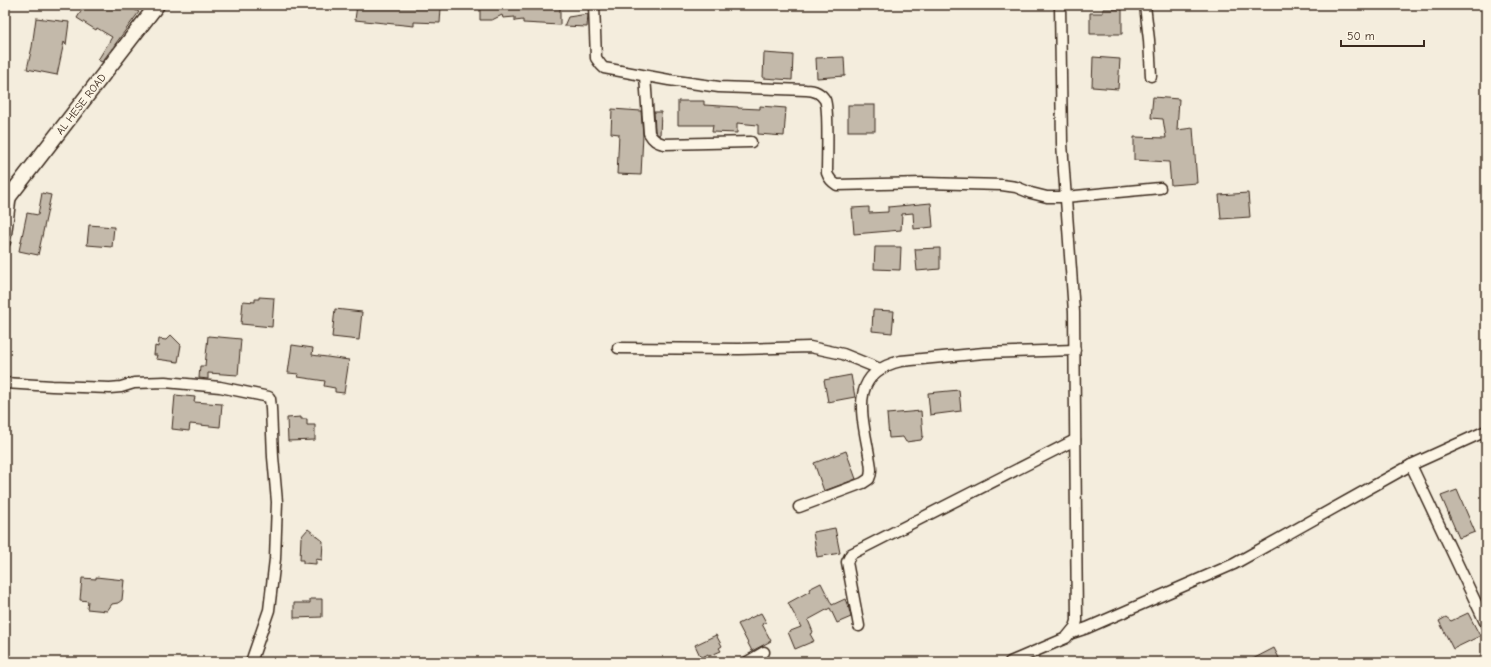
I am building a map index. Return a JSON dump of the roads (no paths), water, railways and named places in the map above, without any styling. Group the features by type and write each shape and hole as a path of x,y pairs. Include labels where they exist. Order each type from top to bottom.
{"street":[{"name":"AL HESE ROAD","path":"8,198 157,5"},
{"path":"594,5 596,54 598,62 604,68 645,76 719,87 806,90 817,92 822,96 827,106 828,173 829,178 837,185 925,183 1002,185 1016,187 1047,197 1065,197 1160,188"},
{"path":"1060,5 1061,111 1065,197 1072,274 1075,350 1074,440 1078,614 1076,627 1072,633"},
{"path":"1145,5 1151,76"},
{"path":"645,76 649,133 652,139 664,144 751,142"},
{"path":"5,242 8,198"},
{"path":"618,348 739,349 810,347 838,353 880,369"},
{"path":"799,507 863,483 869,479 871,469 861,411 861,399 871,377 890,363 984,353 1075,350"},
{"path":"5,383 110,388 121,387 134,383 165,382 220,387 269,397 277,502 275,559 269,610 251,662"},
{"path":"1010,662 1060,641 1072,633 1087,628 1234,564 1411,465 1486,431"},
{"path":"859,626 847,562 851,554 1074,440"},
{"path":"1411,465 1486,624"},
{"path":"747,662 764,652"}]}
